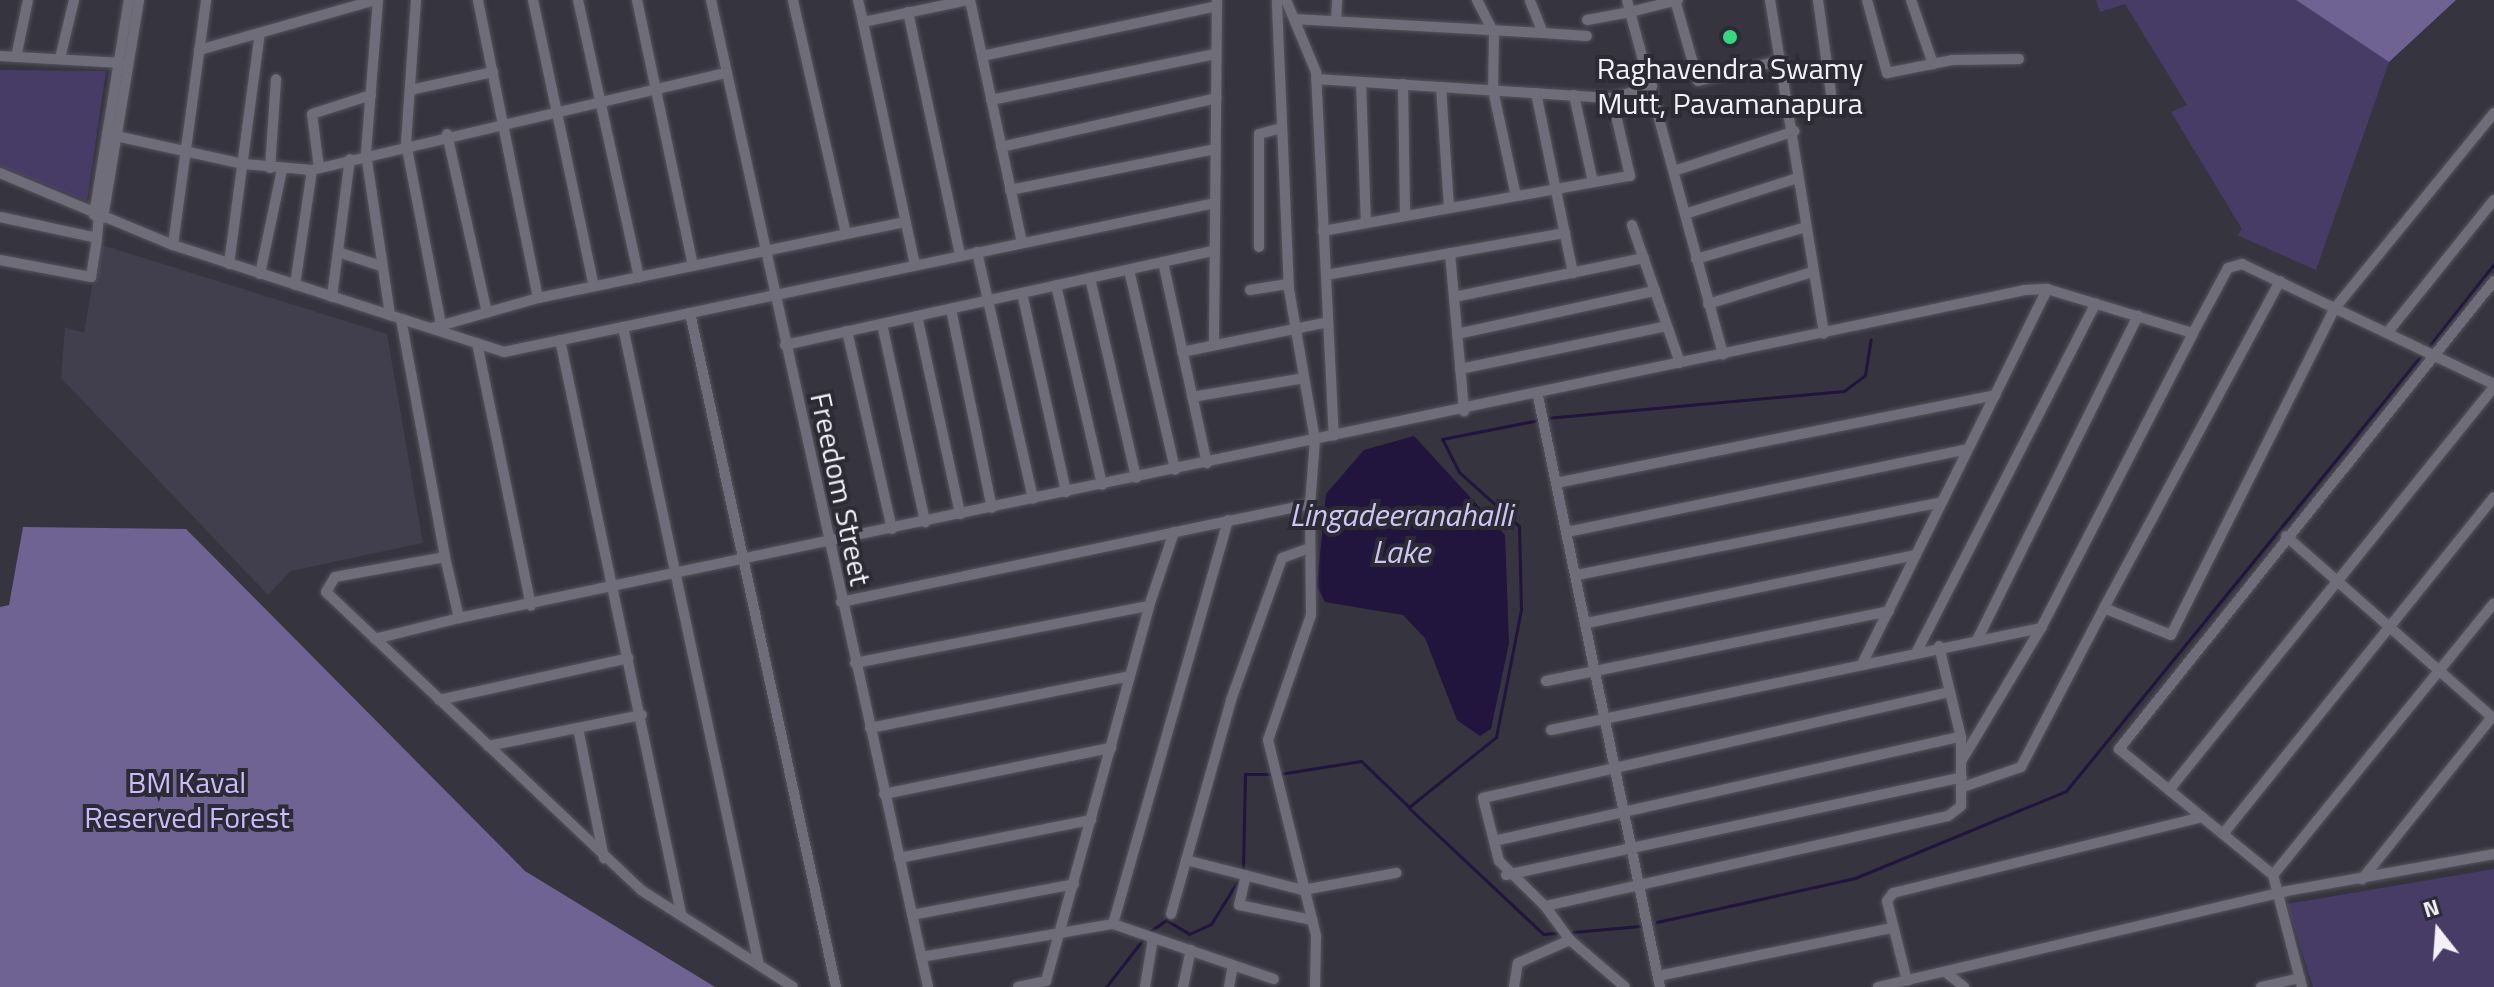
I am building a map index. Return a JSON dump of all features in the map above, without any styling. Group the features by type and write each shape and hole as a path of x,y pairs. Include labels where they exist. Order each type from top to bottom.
{"street":[{"path":"16,57 28,0"},
{"path":"60,58 74,0"},
{"path":"124,63 129,0"},
{"path":"0,260 91,277 124,63 139,0"},
{"path":"173,245 206,0"},
{"path":"324,0 327,13"},
{"path":"199,50 375,0 366,154 381,266 396,317 459,618"},
{"path":"416,0 406,143 435,327"},
{"path":"478,0 538,298"},
{"path":"533,0 594,286"},
{"path":"578,0 639,277"},
{"path":"637,0 693,265"},
{"name":"Freedom Street","path":"711,0 928,987"},
{"path":"793,0 846,234"},
{"path":"858,0 915,265"},
{"path":"863,22 969,0 1022,242"},
{"path":"1277,0 1288,284 1293,329 1315,440 1310,504 1311,615 1268,740 1312,920 1315,987"},
{"path":"1286,0 1316,79 1334,436"},
{"path":"1336,21 1337,0"},
{"path":"1477,0 1494,33 1493,90 1516,196"},
{"path":"1530,0 1543,33"},
{"path":"1627,0 1723,355"},
{"path":"1587,20 1676,0 1698,81 1782,60"},
{"path":"1770,0 1795,131 1803,228 1824,334"},
{"path":"1818,0 1832,101"},
{"path":"1867,0 1884,72 1933,64 2019,59"},
{"path":"1911,0 1933,64"},
{"path":"982,56 1217,3 1214,345"},
{"path":"908,12 960,255"},
{"path":"1294,19 1587,36"},
{"path":"229,264 260,33"},
{"path":"991,100 1216,54"},
{"path":"0,56 124,63"},
{"path":"410,90 493,72"},
{"path":"112,135 244,164 282,170 316,169 406,143 725,73"},
{"path":"270,168 276,79"},
{"path":"1316,79 1612,98 1652,86"},
{"path":"1361,82 1366,223"},
{"path":"1403,84 1405,216"},
{"path":"1441,87 1449,208"},
{"path":"1536,93 1573,273"},
{"path":"295,285 316,169 312,114 371,95"},
{"path":"1574,95 1593,182"},
{"path":"1001,147 1216,98"},
{"path":"1323,231 1630,176 1612,98"},
{"path":"2104,608 2171,635 2335,308 2494,113"},
{"path":"1259,247 1259,134 1281,128"},
{"path":"1674,171 1795,131"},
{"path":"447,134 487,313"},
{"path":"1010,190 1215,149"},
{"path":"332,297 350,159"},
{"path":"260,274 282,170"},
{"path":"0,173 99,217 173,245 435,327 504,352 1215,203"},
{"path":"1685,214 1798,178"},
{"path":"2387,333 2494,200"},
{"path":"0,217 97,238"},
{"path":"435,327 538,298 905,222"},
{"path":"1632,225 1680,363"},
{"path":"1696,259 1803,228"},
{"path":"1326,275 1565,233"},
{"path":"785,345 1214,251"},
{"path":"338,252 381,266"},
{"path":"977,252 1033,499"},
{"path":"1450,253 1464,411"},
{"path":"1454,297 1644,258"},
{"path":"1163,262 1207,463"},
{"path":"1962,761 2041,628 2228,268 2242,264 2494,385 2169,790"},
{"path":"1129,270 1175,470"},
{"path":"1708,304 1812,272"},
{"path":"1090,278 1136,478"},
{"path":"1506,875 1963,782 2021,767 2280,281"},
{"path":"2261,987 2301,982 2273,875 2119,749 2286,536 2494,281"},
{"path":"1250,290 1288,284"},
{"path":"1056,285 1102,485"},
{"path":"1863,662 2047,289"},
{"path":"375,639 459,618 2047,289 2193,333"},
{"path":"1457,334 1655,291"},
{"path":"1022,293 1066,492"},
{"path":"1917,651 2096,303"},
{"path":"951,309 992,508"},
{"path":"690,313 836,987"},
{"path":"917,316 960,514"},
{"path":"1977,640 2138,316"},
{"path":"1182,352 1328,322"},
{"path":"882,324 925,522"},
{"path":"1460,369 1667,326"},
{"path":"623,327 759,965"},
{"path":"847,331 892,529"},
{"path":"560,340 611,588 642,715 681,913"},
{"path":"477,343 531,605"},
{"path":"1192,397 1304,378"},
{"path":"1556,483 1995,395"},
{"path":"1538,396 1635,847 1659,981 1892,928"},
{"path":"1567,532 1968,449"},
{"path":"2223,834 2494,497"},
{"path":"1577,575 1942,502"},
{"path":"841,602 1310,504"},
{"path":"1113,924 1228,520"},
{"path":"1018,987 1045,984 1149,606 1174,532"},
{"path":"2286,536 2493,716 2362,879"},
{"path":"1171,914 1231,700 1282,558 1309,548"},
{"path":"1587,623 1916,555"},
{"path":"445,557 335,577 325,586 375,639 604,858 793,987"},
{"path":"2273,875 2494,603"},
{"path":"855,663 1149,606"},
{"path":"1546,681 1889,611"},
{"path":"1551,730 1939,646 2041,628"},
{"path":"1545,906 1641,881 1948,816 1961,806 1961,737 1939,646"},
{"path":"439,700 628,658"},
{"path":"870,728 1130,676"},
{"path":"1625,987 1570,940 1545,906 1506,875 1483,798 1950,692"},
{"path":"488,746 642,715"},
{"path":"578,728 604,858"},
{"path":"1494,841 1961,737"},
{"path":"884,794 1111,748"},
{"path":"1907,981 1892,928 1893,893 2202,817"},
{"path":"899,858 1091,820"},
{"path":"1878,987 1948,974 2276,894 2494,854"},
{"path":"1186,860 1303,890 1396,873"},
{"path":"1246,875 1239,905 1312,920"},
{"path":"912,915 1074,884"},
{"path":"921,957 1113,924 1274,979"},
{"path":"1145,987 1153,938"},
{"path":"1514,987 1518,963 1570,940"},
{"path":"1183,987 1191,950"},
{"path":"1229,987 1233,965"},
{"path":"1948,974 1964,987"}],"shaded area":[{"path":"2096,0 2296,0 2389,62 2316,270 2237,235 2242,229 2171,112 2187,105 2125,4 2100,12"},
{"path":"0,70 106,71 87,201 0,166"},
{"path":"99,244 387,334 423,543 291,571 268,595 61,378 65,327 84,333"},
{"path":"2494,869 2494,987 2313,987 2287,904"}],"green space":[{"path":"2296,0 2456,0 2389,62"},
{"name":"BM Kaval Reserved Forest","path":"23,527 186,529 525,871 715,987 0,987 0,607 9,605"}],"water":[{"name":"Lingadeeranahalli Lake","path":"1414,436 1505,535 1509,643 1491,729 1480,736 1457,720 1425,638 1403,615 1325,602 1317,586 1326,494 1364,450"}],"waterway":[{"path":"2430,345 2494,264"},
{"path":"1546,418 1844,391 1865,375 1871,339"},
{"path":"1657,922 1855,878 2066,791 2420,357"},
{"path":"1279,774 1361,761 1409,807 1496,737 1521,609 1519,526 1459,472 1442,439 1539,420"},
{"path":"1243,870 1245,774 1272,774"},
{"path":"1409,808 1543,934 1556,933"},
{"path":"1149,932 1166,920 1189,934 1211,924 1240,877"},
{"path":"1573,932 1640,926"},
{"path":"1106,987 1144,938"}],"place":[{"name":"Raghavendra Swamy Mutt, Pavamanapura","path":"1730,37"}]}
